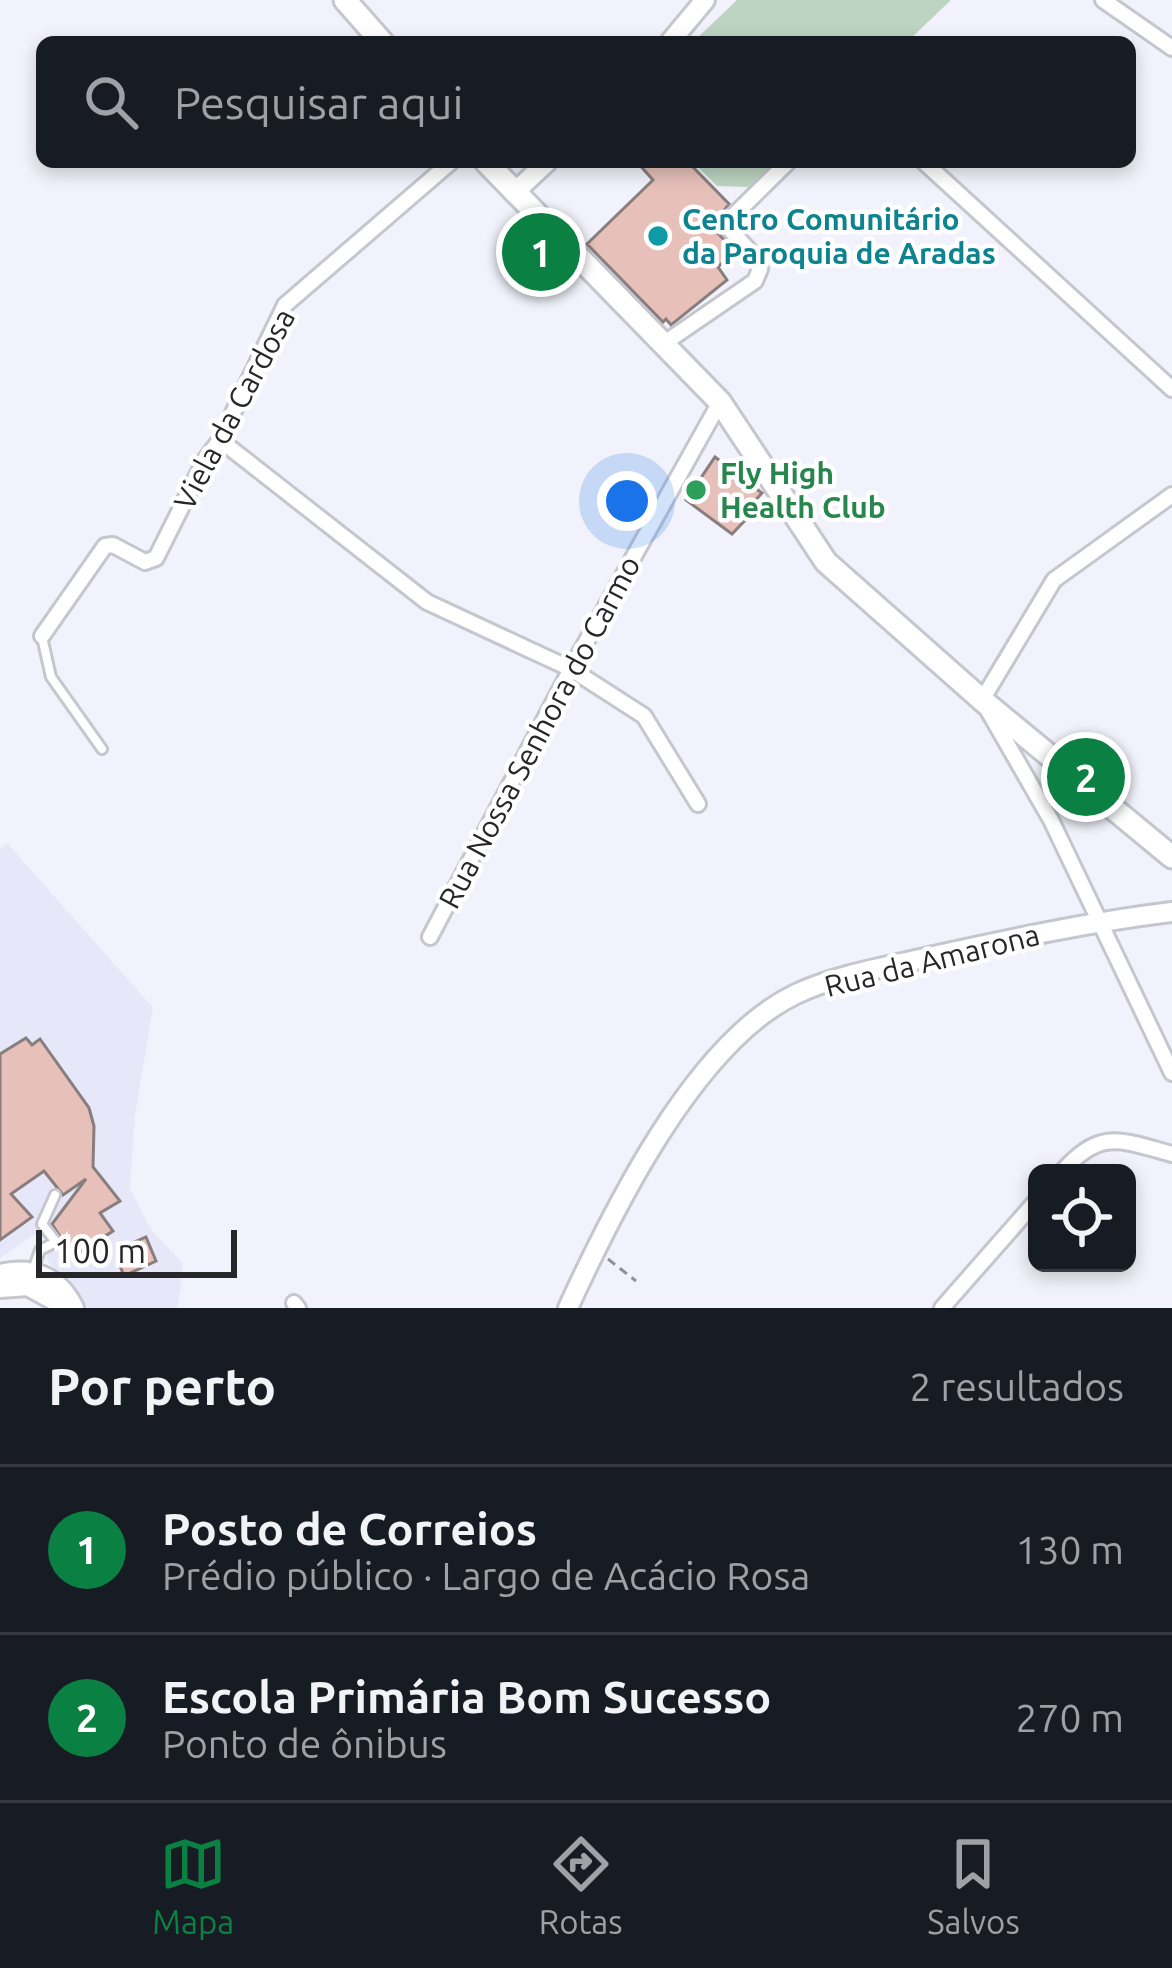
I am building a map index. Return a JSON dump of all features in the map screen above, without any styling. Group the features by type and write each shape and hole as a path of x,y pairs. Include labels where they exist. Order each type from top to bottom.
{"main road":[{"path":"345,0 377,36"},
{"path":"491,168 720,403 826,562 982,700 1172,857"}],"street":[{"path":"675,36 704,0"},
{"path":"1103,0 1172,48"},
{"name":"Viela da Cardosa","path":"42,636 105,546 113,545 145,562 156,558 285,305 444,168"},
{"path":"514,193 541,168"},
{"path":"663,344 755,281 760,269 756,258 725,224 782,168"},
{"path":"931,168 1172,389"},
{"name":"Rua Nossa Senhora do Carmo","path":"430,937 571,669 720,403"},
{"path":"220,440 428,602 571,669 644,716 698,804"},
{"path":"1172,495 1054,580 982,700 1032,788 1172,1072"},
{"path":"1032,788 1037,764 1056,762"},
{"name":"Rua da Amarona","path":"568,1308 668,1121 694,1085 724,1052 796,994 879,969 1099,921 1172,912"},
{"path":"1069,1164 1095,1142 1120,1140 1172,1154"},
{"path":"942,1308 1028,1210"},
{"path":"0,1274 30,1279 71,1308"},
{"path":"0,1288 30,1279"}],"lane":[{"path":"42,636 51,677 102,749"},
{"path":"30,1279 40,1250 56,1243 42,1225 55,1195"}],"path":[{"path":"596,1252 636,1282"}],"shaded area":[{"path":"7,843 153,1008 135,1115 130,1189 152,1231 183,1264 178,1308 88,1308 47,1260 47,1240 36,1233 0,1258 0,849"}],"green space":[{"path":"737,0 951,0 913,36 699,36"},
{"path":"699,168 769,168 748,187 717,186"}],"building":[{"name":"Centro Comunitário da Paroquia de Aradas","path":"642,168 694,168 729,204 712,227 735,251 718,267 727,280 671,325 587,244 653,180"},
{"path":"549,262 563,273 552,287 538,276"},
{"path":"715,457 762,493 751,505 755,510 732,534 686,500"},
{"path":"26,1038 32,1045 40,1039 89,1108 94,1126 93,1167 120,1201 100,1213 113,1231 73,1257 52,1224 86,1179 63,1195 44,1171 11,1194 32,1217 0,1240 0,1054"},
{"path":"146,1237 156,1261 124,1276 120,1266 136,1258 130,1244"}],"place":[{"name":"Centro Comunitário da Paroquia de Aradas","path":"658,236"},
{"name":"Posto de Correios","path":"541,252"},
{"name":"Fly High Health Club","path":"696,490"},
{"name":"Escola Primária Bom Sucesso","path":"1086,777"}]}
